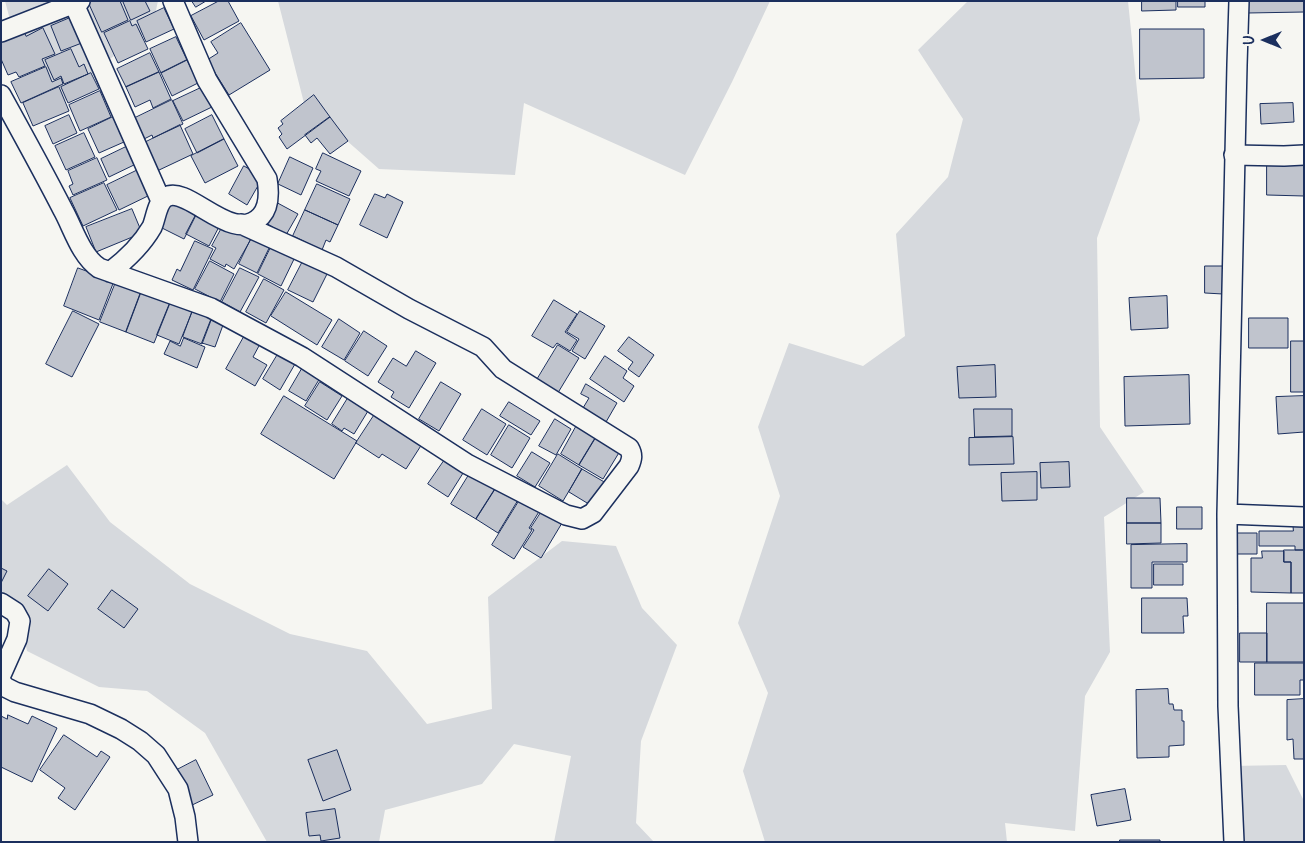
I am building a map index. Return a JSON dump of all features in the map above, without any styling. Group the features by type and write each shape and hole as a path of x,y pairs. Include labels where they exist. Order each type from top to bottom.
{"street":[{"path":"110,272 136,250 145,238 154,223 164,197 170,195 183,197 231,223 250,224 262,215 266,207 268,198 267,179 208,80 173,1"},
{"path":"1234,842 1228,706 1227,514 1239,1"},
{"path":"1,32 77,3 161,201"},
{"path":"1,95 92,264 219,312 302,357 467,464 566,516 582,519 593,513 629,466 632,453 629,448 503,369 483,347 409,309 336,267 242,224"},
{"path":"1234,155 1304,155"},
{"path":"1227,514 1304,516"},
{"path":"1,603 15,612 20,621 17,638 1,675"},
{"path":"1,682 5,687 15,692 90,714 127,733 156,754 178,789 185,817 188,842"}],"shaded area":[{"path":"5,1 158,1 152,28 99,67 63,103 13,31"},
{"path":"278,1 770,1 685,175 524,103 515,175 379,169 304,103"},
{"path":"968,1 1128,1 1140,120 1097,238 1100,427 1144,492 1104,517 1110,652 1085,696 1075,831 1005,823 1007,842 765,842 743,771 768,693 738,623 780,496 758,427 789,343 863,366 905,336 896,234 948,177 963,119 918,50"},
{"path":"67,465 110,522 190,584 290,634 367,651 427,724 492,709 488,597 562,541 616,546 642,608 677,645 641,741 636,823 654,842 554,842 571,756 514,744 482,784 385,810 379,842 267,842 205,733 147,691 99,687 27,651 19,614 1,599 1,499 7,505"},
{"path":"1286,765 1304,801 1304,842 1234,842 1232,766"}],"building":[{"path":"88,1 120,1 128,20 102,32"},
{"path":"123,1 145,1 150,11 131,20"},
{"path":"192,1 206,1 196,7"},
{"path":"219,1 228,1 239,21 204,40 191,16"},
{"path":"1142,1 1176,1 1176,10 1142,11"},
{"path":"1178,1 1205,1 1205,7 1178,7"},
{"path":"1248,1 1304,1 1304,12 1248,13"},
{"path":"164,8 174,29 146,42 137,21"},
{"path":"77,15 87,41 61,51 51,26"},
{"path":"130,21 132,26 136,24 148,49 118,63 104,33"},
{"path":"241,23 270,70 229,95 207,60 218,53 211,42"},
{"path":"43,28 55,54 42,59 45,66 19,77 16,72 8,75 1,59 1,38 23,29 26,36"},
{"path":"1140,29 1204,29 1204,78 1140,79"},
{"path":"176,37 187,60 161,73 150,49"},
{"path":"71,49 79,67 84,64 88,74 64,84 61,76 54,80 45,60"},
{"path":"150,53 159,72 126,87 117,69"},
{"path":"187,60 198,83 172,96 161,73"},
{"path":"46,67 52,82 61,78 63,84 21,103 11,82"},
{"path":"159,72 171,99 153,108 150,100 135,107 126,87"},
{"path":"91,73 99,89 68,103 61,87"},
{"path":"205,86 214,106 183,121 173,101"},
{"path":"59,87 69,111 33,126 23,103"},
{"path":"100,91 111,117 80,131 69,105"},
{"path":"314,95 330,117 287,149 279,137 282,134 278,128 283,124 281,121"},
{"path":"172,100 183,124 153,138 152,135 144,139 135,118"},
{"path":"1293,103 1294,122 1261,124 1260,104"},
{"path":"69,115 77,133 53,144 45,126"},
{"path":"212,115 224,139 197,153 185,129"},
{"path":"113,117 124,142 99,153 88,129"},
{"path":"330,117 348,141 330,154 317,138 311,143 305,135"},
{"path":"180,125 193,154 157,171 144,143"},
{"path":"84,133 95,157 66,170 55,146"},
{"path":"224,139 238,166 205,183 191,156"},
{"path":"128,146 136,164 109,177 101,159"},
{"path":"323,153 361,171 349,196 316,181 321,171 316,169"},
{"path":"290,157 313,168 301,195 278,184"},
{"path":"97,158 107,180 73,195 69,186 73,184 68,171"},
{"path":"1267,163 1304,163 1304,196 1267,195"},
{"path":"244,166 263,177 247,205 229,194"},
{"path":"140,169 152,194 119,210 107,185"},
{"path":"104,183 117,210 83,226 70,198"},
{"path":"317,184 350,199 338,225 305,210"},
{"path":"375,194 385,198 387,194 403,202 387,238 360,225"},
{"path":"172,198 198,211 184,239 158,226"},
{"path":"272,200 298,214 286,235 261,220"},
{"path":"132,209 142,233 96,252 86,227"},
{"path":"305,210 338,225 330,242 326,240 322,250 293,236"},
{"path":"198,211 221,223 209,246 186,234"},
{"path":"224,224 251,239 234,269 226,264 225,267 210,259 216,248 212,246"},
{"path":"253,235 271,244 257,273 239,264"},
{"path":"195,241 213,249 193,290 172,280 177,269 180,271"},
{"path":"273,243 296,255 281,286 258,274"},
{"path":"210,261 234,274 220,302 195,289"},
{"path":"303,261 327,274 313,302 288,290"},
{"path":"1205,266 1223,266 1223,294 1205,293"},
{"path":"78,268 114,281 99,320 64,306"},
{"path":"240,268 259,277 240,312 222,302"},
{"path":"264,279 284,290 266,323 246,312"},
{"path":"116,282 141,292 126,332 100,322"},
{"path":"141,292 170,303 154,343 126,332"},
{"path":"286,292 332,320 317,345 271,316"},
{"path":"1167,296 1168,328 1131,330 1129,298"},
{"path":"554,300 577,314 565,332 577,340 570,351 557,343 553,348 532,336"},
{"path":"170,303 192,312 179,344 157,335"},
{"path":"194,307 213,315 202,344 183,337"},
{"path":"73,311 99,324 72,377 46,364"},
{"path":"580,311 605,326 585,359 572,351 579,339 567,332"},
{"path":"1249,318 1288,318 1288,348 1249,348"},
{"path":"339,319 360,333 344,360 322,347"},
{"path":"211,320 223,325 215,347 202,343"},
{"path":"364,331 387,346 368,376 345,361"},
{"path":"245,335 260,344 253,357 267,365 255,386 226,369"},
{"path":"629,337 654,355 639,377 628,369 633,362 618,351"},
{"path":"184,338 205,347 197,368 164,354 170,341 180,346"},
{"path":"1291,341 1304,341 1304,392 1291,392"},
{"path":"558,345 579,358 556,396 535,383"},
{"path":"416,351 436,363 409,408 391,397 394,392 378,382 393,358 406,366"},
{"path":"278,354 295,364 280,390 263,379"},
{"path":"605,356 627,371 623,378 634,386 624,402 590,379"},
{"path":"995,365 996,397 959,398 957,367"},
{"path":"303,367 320,378 306,401 289,391"},
{"path":"1189,375 1190,424 1125,426 1124,377"},
{"path":"320,382 342,396 327,420 305,406"},
{"path":"441,382 461,394 439,431 419,419"},
{"path":"586,384 617,403 606,422 583,408 589,398 581,394"},
{"path":"284,396 357,441 334,479 261,434"},
{"path":"1304,396 1304,432 1278,434 1276,397"},
{"path":"348,398 368,411 354,434 344,428 342,431 332,424"},
{"path":"509,402 540,421 531,435 500,416"},
{"path":"482,409 506,424 487,455 463,440"},
{"path":"974,409 1012,409 1012,436 975,437"},
{"path":"375,414 422,444 406,469 382,454 379,458 356,443"},
{"path":"555,419 571,429 556,455 539,446"},
{"path":"509,425 530,438 512,468 491,455"},
{"path":"577,425 596,437 579,465 561,454"},
{"path":"596,437 620,451 603,479 579,465"},
{"path":"1013,437 1014,464 969,465 969,438"},
{"path":"532,452 550,463 535,487 517,476"},
{"path":"558,454 582,469 563,501 539,486"},
{"path":"446,458 465,470 448,497 428,484"},
{"path":"1069,462 1070,487 1041,488 1040,463"},
{"path":"582,469 606,483 592,506 569,492"},
{"path":"472,470 497,486 476,519 451,504"},
{"path":"1037,472 1037,500 1002,501 1001,473"},
{"path":"497,486 518,500 498,533 476,519"},
{"path":"521,498 540,510 529,528 532,530 514,559 492,545"},
{"path":"1127,498 1160,498 1161,523 1127,523"},
{"path":"1177,507 1202,507 1202,529 1177,529"},
{"path":"542,511 562,523 541,558 523,547 534,530 531,528"},
{"path":"1293,521 1304,522 1304,550 1295,550 1295,546 1259,546 1259,531 1293,531"},
{"path":"1127,523 1161,523 1161,543 1127,544"},
{"path":"1237,533 1257,533 1257,554 1237,554"},
{"path":"1187,544 1187,562 1152,562 1152,588 1131,588 1131,545"},
{"path":"1284,550 1304,550 1304,593 1291,593 1291,562 1284,562"},
{"path":"1262,551 1284,551 1284,562 1291,562 1291,593 1251,592 1251,558 1262,558"},
{"path":"1154,564 1183,564 1183,585 1154,585"},
{"path":"1,568 7,571 1,583"},
{"path":"49,569 68,584 48,611 28,596"},
{"path":"112,590 138,609 124,628 98,609"},
{"path":"1142,598 1187,598 1188,616 1183,616 1184,633 1142,633"},
{"path":"1267,603 1304,603 1304,662 1267,662"},
{"path":"1240,633 1267,633 1267,662 1240,662"},
{"path":"1255,663 1304,663 1304,680 1300,680 1300,695 1255,695"},
{"path":"1168,689 1169,704 1173,704 1174,710 1182,710 1184,745 1169,746 1169,757 1137,758 1136,690"},
{"path":"1304,699 1304,759 1294,759 1293,739 1287,740 1287,700"},
{"path":"8,715 28,724 32,716 57,728 32,782 1,767 1,716 7,719"},
{"path":"64,735 97,757 101,751 110,757 75,810 58,798 65,788 40,770"},
{"path":"337,750 351,790 323,801 308,760"},
{"path":"196,760 213,795 190,806 173,772"},
{"path":"1125,789 1131,820 1097,826 1091,795"},
{"path":"335,809 340,838 321,841 320,835 309,836 306,813"},
{"path":"1120,840 1160,840 1160,842 1120,842"}]}
